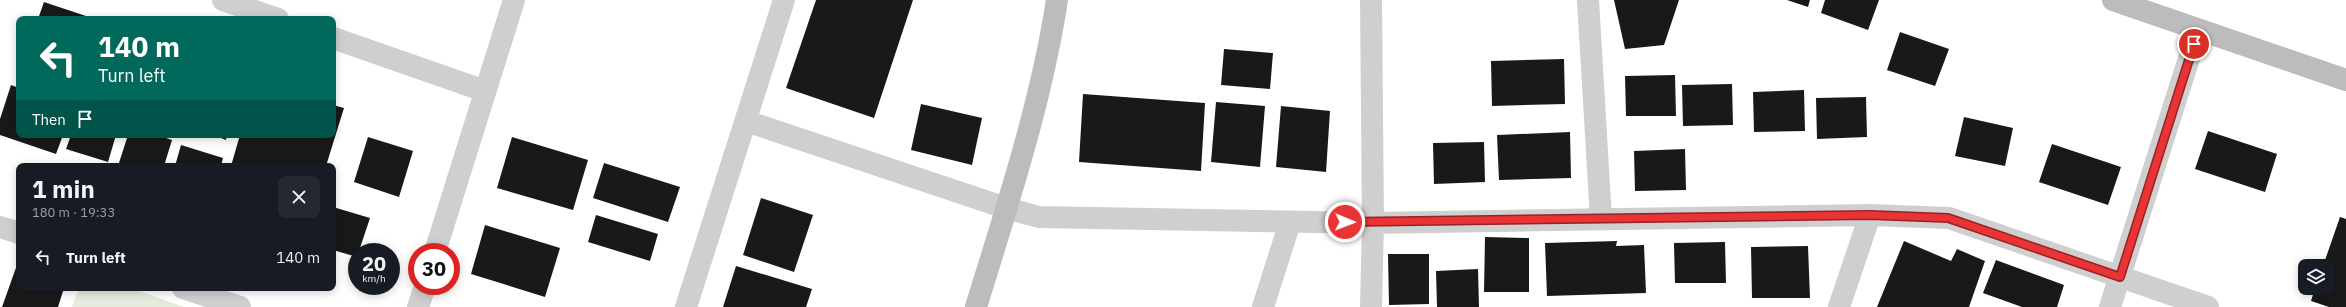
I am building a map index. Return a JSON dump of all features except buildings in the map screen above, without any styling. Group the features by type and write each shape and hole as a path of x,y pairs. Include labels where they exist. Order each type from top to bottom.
{"street":[{"path":"223,0 269,16"},
{"path":"438,243 514,0"},
{"path":"686,307 784,0"},
{"path":"976,307 1006,208 1038,92 1057,0"},
{"path":"1371,0 1373,223 1371,307"},
{"path":"1588,0 1601,219"},
{"path":"2112,0 2346,80"},
{"path":"2110,307 2198,30"},
{"path":"336,39 485,91"},
{"path":"746,120 1006,208 1039,217 1373,223 1870,215 1948,218 2208,307"},
{"path":"1839,307 1870,215"},
{"path":"1263,307 1290,222"},
{"path":"0,227 16,232"},
{"path":"192,291 240,307"},
{"path":"418,307 421,295"}],"shaded area":[{"path":"78,291 139,291 184,307 72,307"}],"route":[{"path":"1345,222 1373,223 1870,215 1948,218 2120,277 2194,44"}]}
